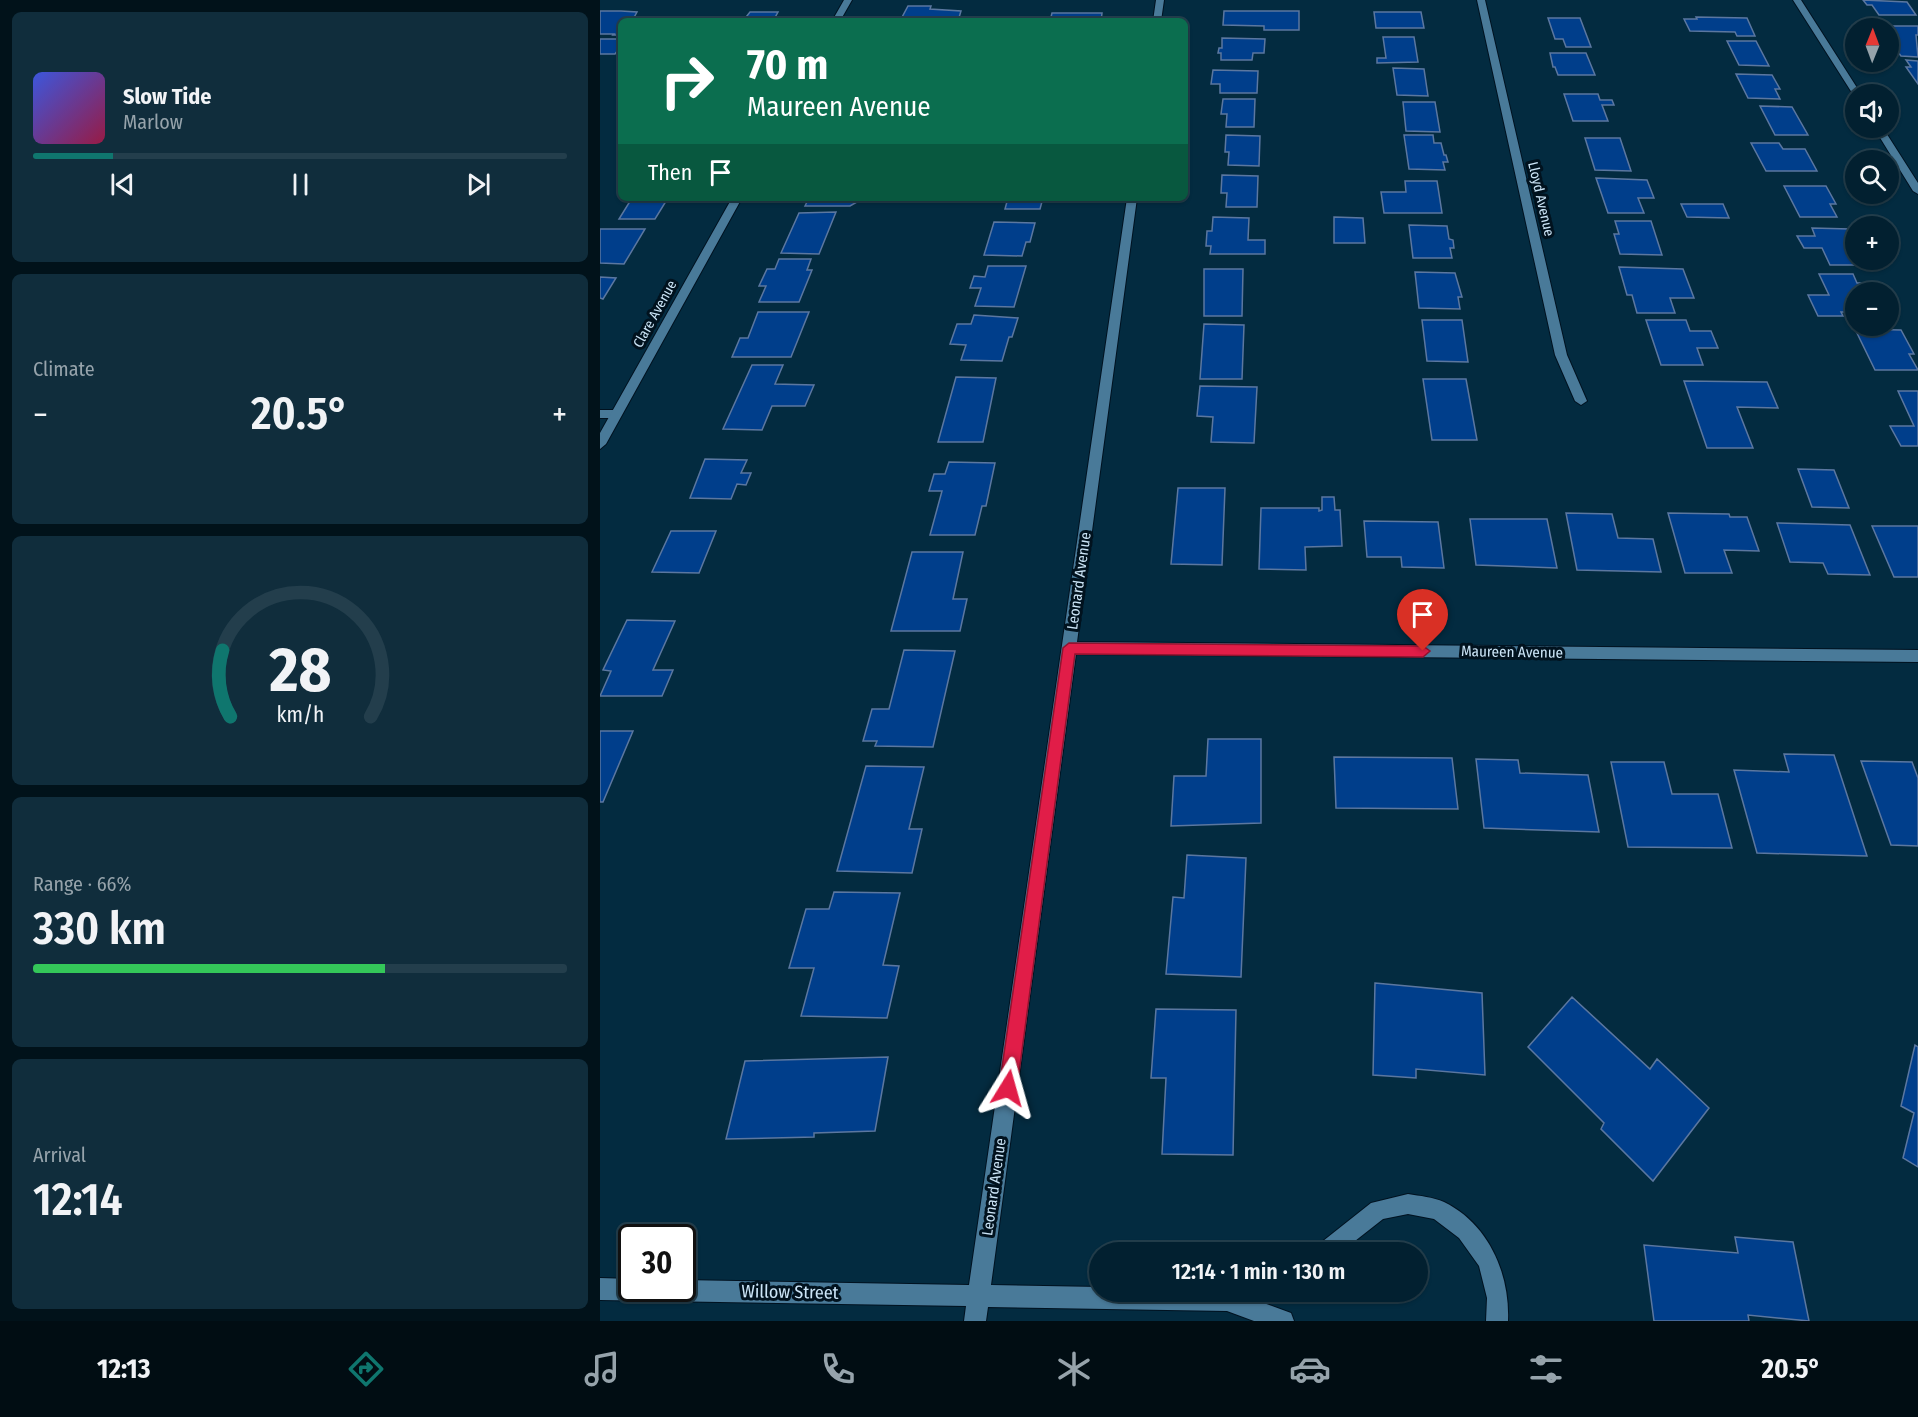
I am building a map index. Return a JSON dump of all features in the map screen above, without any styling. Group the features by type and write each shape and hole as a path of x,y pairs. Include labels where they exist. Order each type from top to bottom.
{"street":[{"path":"838,18 848,0"},
{"path":"1157,18 1160,0"},
{"name":"Lloyd Avenue","path":"1481,0 1561,355 1581,401"},
{"path":"1797,0 1851,84"},
{"path":"1884,138 1918,191"},
{"name":"Clare Avenue","path":"600,444 735,201"},
{"name":"Leonard Avenue","path":"975,1321 1132,201"},
{"path":"600,414 616,414"},
{"name":"Maureen Avenue","path":"1069,648 1918,656"},
{"path":"1338,1242 1378,1210 1408,1203 1439,1210 1467,1231 1488,1261 1498,1298 1497,1321"},
{"name":"Willow Street","path":"600,1289 1089,1298"},
{"path":"1232,1302 1283,1321"}],"building":[{"path":"1863,0 1907,2 1916,15 1879,15 1872,5 1867,5"},
{"path":"908,6 931,6 930,9 961,11 959,18 902,18"},
{"path":"600,11 637,12 634,18 618,18 618,35 600,34"},
{"path":"1224,11 1299,11 1299,30 1264,30 1264,26 1223,25"},
{"path":"750,12 778,12 775,18 745,18"},
{"path":"1374,12 1421,12 1424,28 1376,28"},
{"path":"1052,13 1102,13 1101,18 1051,18"},
{"path":"1696,17 1747,18 1755,36 1737,36 1735,32 1690,31 1684,19 1697,19"},
{"path":"1548,18 1580,18 1591,47 1566,47 1563,39 1555,39"},
{"path":"1899,26 1918,26 1918,35 1916,35 1918,57 1901,56 1899,53"},
{"path":"1383,37 1414,37 1418,62 1377,63 1377,58 1386,58"},
{"path":"1222,38 1265,39 1264,53 1253,53 1252,60 1221,60 1221,53 1218,53 1219,48 1222,48"},
{"path":"600,39 618,39 618,50 615,54 600,54"},
{"path":"1727,41 1756,41 1769,66 1739,65"},
{"path":"1550,53 1586,53 1595,75 1558,75 1553,67"},
{"path":"1906,60 1918,61 1918,84 1906,67 1911,67"},
{"path":"1393,68 1424,69 1428,96 1397,95"},
{"path":"1213,70 1258,71 1257,93 1220,93 1220,84 1211,84"},
{"path":"1736,74 1772,75 1780,89 1775,89 1780,99 1748,98"},
{"path":"1564,94 1598,94 1600,100 1612,100 1614,105 1602,105 1608,121 1573,121"},
{"path":"1223,99 1255,99 1254,127 1226,127 1227,114 1221,114"},
{"path":"1403,102 1435,102 1440,132 1406,131"},
{"path":"1760,106 1792,107 1808,135 1775,135"},
{"path":"1226,135 1260,136 1259,166 1228,165 1229,152 1225,152"},
{"path":"1404,135 1433,135 1434,143 1441,143 1444,155 1446,155 1448,162 1443,162 1445,170 1409,169"},
{"path":"1585,138 1620,138 1631,171 1595,170"},
{"path":"1751,143 1779,143 1783,149 1805,149 1817,171 1766,171"},
{"path":"1222,175 1258,176 1257,207 1226,207 1227,193 1221,193"},
{"path":"1596,178 1647,180 1654,198 1638,198 1644,213 1608,213"},
{"path":"1405,181 1437,181 1442,213 1384,213 1381,192 1406,192"},
{"path":"1784,186 1826,186 1836,204 1830,204 1837,217 1800,217"},
{"path":"630,201 666,201 655,219 619,219"},
{"path":"808,201 859,201 850,206 805,206"},
{"path":"1007,201 1042,201 1040,209 1005,209"},
{"path":"1681,204 1723,204 1729,218 1687,217"},
{"path":"836,212 819,254 781,253 799,213"},
{"path":"1213,217 1249,218 1248,240 1265,240 1265,254 1210,254 1211,246 1206,246 1207,231 1212,231"},
{"path":"1334,217 1363,218 1365,243 1334,243"},
{"path":"1615,221 1651,221 1662,255 1620,254 1614,234 1619,234"},
{"path":"994,222 1035,223 1030,242 1026,242 1022,256 984,255"},
{"path":"1409,225 1447,226 1449,239 1453,240 1454,248 1450,248 1452,258 1413,258"},
{"path":"1812,228 1845,229 1845,265 1830,265 1822,248 1804,248 1797,236 1815,236"},
{"path":"600,229 645,229 624,264 600,263"},
{"path":"779,259 811,259 807,270 812,270 799,302 759,302 766,286 759,286 767,269 775,269"},
{"path":"988,266 1026,266 1014,307 975,306 981,288 970,288 974,276 985,277"},
{"path":"1619,267 1683,269 1694,298 1670,298 1675,313 1637,313 1632,295 1627,295"},
{"path":"1204,269 1243,269 1242,316 1204,316"},
{"path":"1415,272 1455,273 1462,297 1458,297 1460,309 1419,308"},
{"path":"1819,274 1853,274 1857,282 1845,282 1845,312 1841,312 1843,316 1818,316 1808,295 1829,295"},
{"path":"600,277 616,278 603,299 600,298"},
{"path":"758,312 809,312 791,357 732,357 740,338 748,338"},
{"path":"974,315 1018,318 1012,337 1009,337 1002,361 961,360 966,345 950,344 957,324 971,324"},
{"path":"1422,320 1462,320 1468,362 1427,361"},
{"path":"1646,320 1686,320 1690,331 1711,331 1718,348 1697,348 1703,365 1661,365"},
{"path":"1204,324 1244,325 1242,379 1200,379"},
{"path":"1899,330 1901,330 1914,354 1909,354 1918,370 1875,370 1858,336 1899,336"},
{"path":"752,365 783,365 775,384 814,385 805,406 772,406 762,430 723,429"},
{"path":"956,377 996,378 983,442 938,442"},
{"path":"1423,379 1466,379 1477,440 1432,440"},
{"path":"1684,381 1767,382 1778,408 1737,407 1753,448 1707,448"},
{"path":"1200,386 1257,387 1254,443 1211,442 1213,417 1197,416"},
{"path":"1898,391 1918,391 1918,446 1901,446 1890,426 1914,426"},
{"path":"705,459 747,460 741,473 751,473 746,485 737,484 731,499 690,498"},
{"path":"949,462 995,463 986,506 982,506 975,535 930,535 942,491 929,491 934,474 945,474"},
{"path":"1798,469 1834,470 1849,508 1812,507"},
{"path":"1178,488 1225,488 1222,565 1171,564"},
{"path":"1322,497 1334,497 1335,510 1340,510 1342,546 1305,547 1306,570 1259,569 1261,508 1319,508 1319,511 1322,510"},
{"path":"1566,513 1612,514 1618,538 1653,539 1661,572 1577,570"},
{"path":"1668,513 1729,514 1730,517 1747,517 1759,551 1724,550 1732,573 1685,573"},
{"path":"1470,519 1547,519 1557,568 1476,565"},
{"path":"1364,521 1438,522 1444,568 1402,567 1401,557 1367,557"},
{"path":"1777,523 1850,525 1870,575 1828,574 1823,563 1790,562"},
{"path":"1872,526 1918,526 1918,577 1894,577"},
{"path":"671,531 716,531 699,573 652,572"},
{"path":"912,552 963,552 953,599 967,599 960,631 891,631"},
{"path":"627,620 675,621 653,670 673,670 662,696 600,696 611,671 603,670"},
{"path":"904,650 955,651 933,747 875,746 877,741 863,741 872,709 889,709"},
{"path":"600,731 633,731 603,802 600,802"},
{"path":"1208,739 1261,739 1261,823 1171,826 1174,776 1206,776"},
{"path":"1784,754 1834,755 1867,856 1757,853 1734,770 1789,772"},
{"path":"1334,757 1452,758 1458,809 1336,808"},
{"path":"1476,759 1518,760 1520,773 1588,775 1599,832 1484,828"},
{"path":"1861,761 1912,762 1918,778 1918,846 1891,845"},
{"path":"1611,762 1664,762 1672,794 1718,794 1732,848 1628,847"},
{"path":"866,766 924,767 909,829 922,829 912,873 837,871"},
{"path":"1187,855 1246,858 1241,977 1166,974 1173,897 1184,898"},
{"path":"834,892 900,893 883,965 899,966 887,1018 801,1016 814,968 789,968 806,909 829,909"},
{"path":"1375,983 1482,993 1485,1075 1416,1069 1416,1078 1373,1075"},
{"path":"1572,997 1650,1069 1657,1059 1709,1108 1653,1181 1601,1129 1604,1123 1528,1047"},
{"path":"1156,1009 1236,1010 1233,1155 1162,1154 1166,1078 1151,1078"},
{"path":"1915,1045 1918,1047 1918,1167 1903,1158 1914,1113 1901,1106"},
{"path":"888,1057 875,1131 814,1133 814,1137 726,1139 745,1061"},
{"path":"1735,1237 1793,1242 1809,1321 1748,1315 1749,1321 1654,1321 1644,1245 1738,1253"}],"route":[{"path":"1008,1088 1069,648 1423,651"}]}
